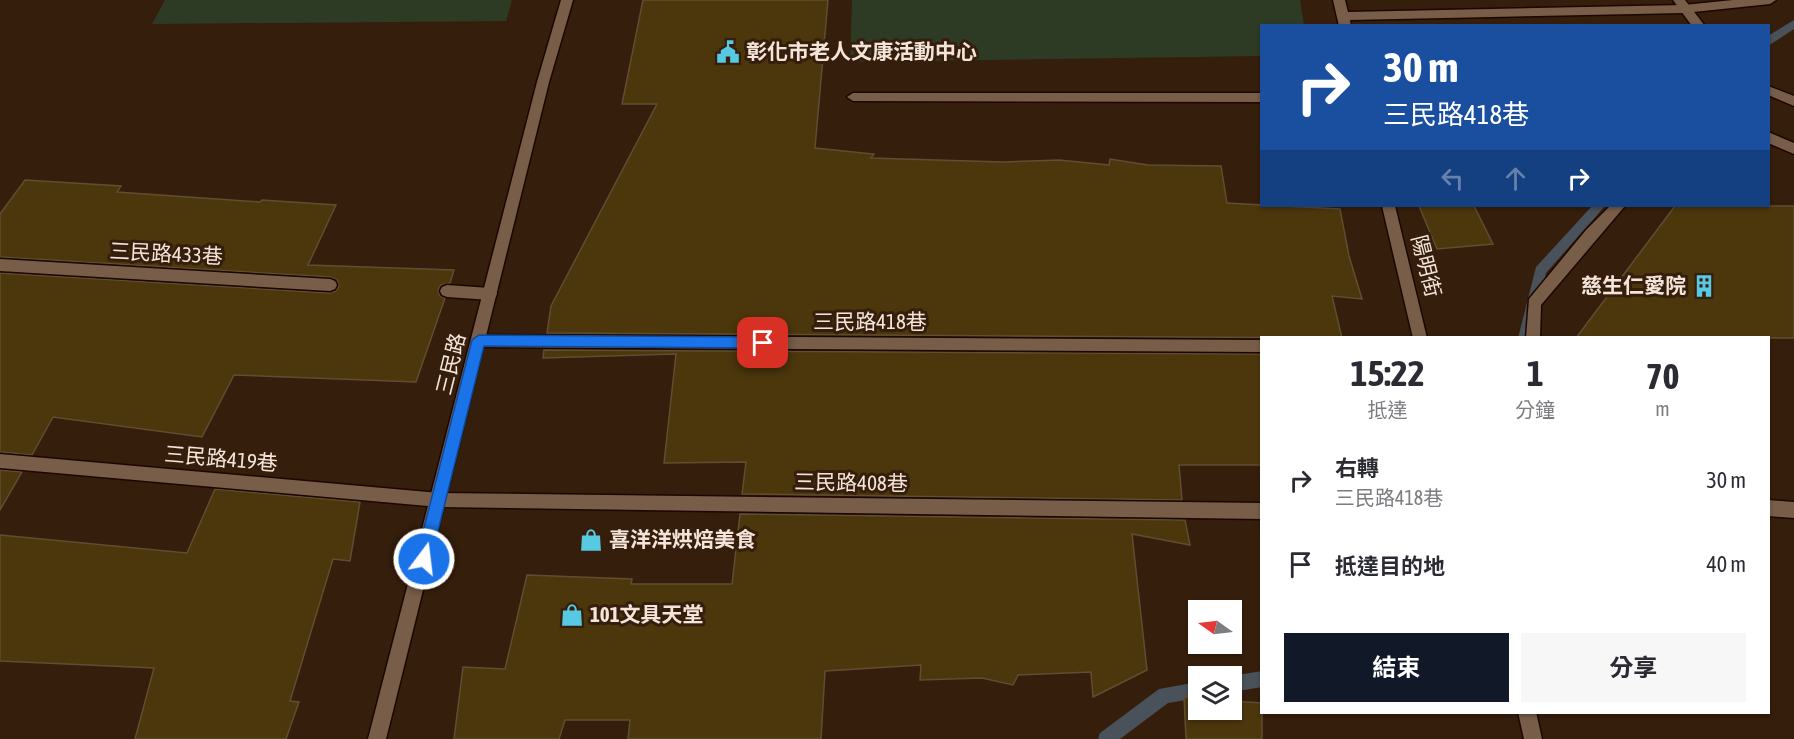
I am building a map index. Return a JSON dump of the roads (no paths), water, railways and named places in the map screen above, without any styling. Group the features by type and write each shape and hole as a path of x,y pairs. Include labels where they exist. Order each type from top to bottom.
{"street":[{"name":"三民路","path":"377,739 543,82 567,0"},
{"path":"1339,0 1344,21 1770,0"},
{"path":"1681,4 1697,24"},
{"path":"1770,91 1794,101"},
{"path":"853,97 1260,98"},
{"path":"1770,138 1794,149"},
{"name":"陽明街","path":"1388,207 1420,336"},
{"path":"1533,336 1534,303 1591,234 1617,207"},
{"name":"三民路433巷","path":"0,266 330,285"},
{"path":"447,291 490,294"},
{"name":"三民路418巷","path":"479,340 1260,346"},
{"name":"三民路419巷","path":"0,461 439,500"},
{"name":"三民路408巷","path":"439,500 1260,511"},
{"path":"1770,508 1794,510"},
{"path":"1527,714 1533,739"}],"waterway":[{"path":"1770,41 1794,24"},
{"path":"1525,336 1540,271 1598,207"},
{"path":"1242,682 1260,679"},
{"path":"1106,739 1165,695 1188,692"}],"place":[{"name":"彰化市老人文康活動中心","path":"728,52"},
{"name":"慈生仁愛院","path":"1704,286"},
{"name":"喜洋洋烘焙美食","path":"591,540"},
{"name":"101文具天堂","path":"572,615"}]}
